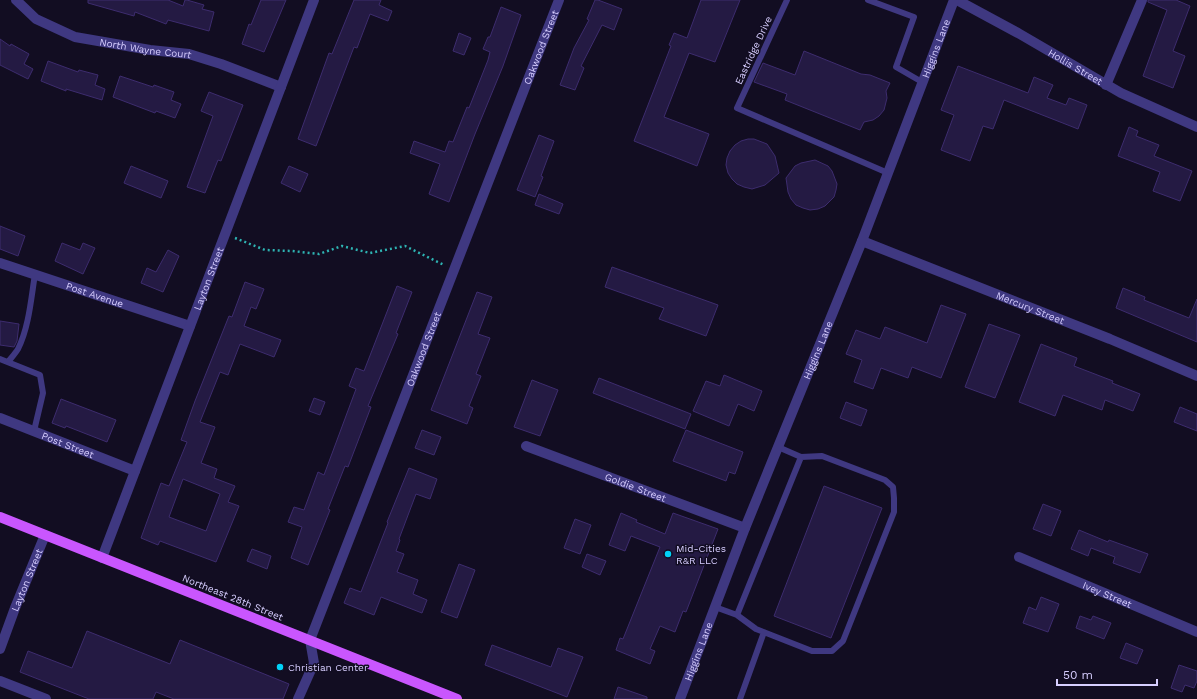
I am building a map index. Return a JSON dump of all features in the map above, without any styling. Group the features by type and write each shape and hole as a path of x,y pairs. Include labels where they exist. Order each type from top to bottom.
{"main road":[{"name":"Northeast 28th Street","path":"0,517 457,699"}],"street":[{"name":"North Wayne Court","path":"16,0 36,19 75,37 150,50 189,54 221,64 281,87"},
{"name":"Layton Street","path":"102,558 314,0"},
{"name":"Oakwood Street","path":"310,640 559,0"},
{"name":"Higgins Lane","path":"680,699 745,528 862,241 954,0"},
{"name":"Hollis Street","path":"957,0 1018,33 1121,93 1197,127"},
{"path":"1106,85 1142,0"},
{"name":"Mercury Street","path":"862,241 1110,339 1197,376"},
{"name":"Post Avenue","path":"0,263 190,326"},
{"name":"Post Street","path":"0,418 135,471"},
{"name":"Goldie Street","path":"526,446 745,528"},
{"name":"Layton Street","path":"0,649 45,535"},
{"name":"Ivey Street","path":"1019,557 1197,632"},
{"path":"298,699 314,663 310,640"},
{"path":"0,681 46,699"}],"lane":[{"name":"Eastridge Drive","path":"787,0 737,108 888,172"},
{"path":"868,0 914,17 896,67 922,82"},
{"path":"8,362 17,350 25,331 31,303 34,274"},
{"path":"0,359 40,375 43,393 34,431"},
{"path":"715,608 737,615 756,629 812,651 832,651 843,641 894,512 893,487 885,480 822,456 800,457 778,447"},
{"path":"737,615 800,457"},
{"path":"740,699 764,632"}],"path":[{"path":"226,234 265,250 319,254 342,246 370,253 405,246 453,270"}],"building":[{"path":"88,0 168,0 183,6 185,0 187,0 204,5 202,9 214,12 209,31 168,20 166,24 135,12 134,16 88,3"},
{"path":"261,0 286,0 264,52 242,44 249,24 251,25"},
{"path":"354,0 381,0 379,5 392,11 388,21 370,14 357,48 354,47 316,146 298,139 329,53 332,54"},
{"path":"595,0 622,9 614,30 602,25 581,66 584,68 575,90 560,85 574,48 589,20 587,19"},
{"path":"701,0 740,0 715,62 689,53 664,117 709,134 697,166 634,141 671,46 669,45 674,33 687,38"},
{"path":"1148,0 1176,0 1190,6 1173,51 1185,56 1173,88 1143,76 1167,10 1148,2"},
{"path":"501,7 521,15 503,66 449,202 429,194 440,164 410,153 414,141 445,152 449,141 453,142 467,107 469,108 488,60 490,52 483,49 488,37 490,37"},
{"path":"459,33 471,38 464,55 453,51"},
{"path":"0,39 10,46 11,44 29,54 24,64 33,69 28,79 0,65"},
{"path":"804,51 861,74 870,75 890,83 886,91 887,98 884,110 873,120 864,122 860,130 785,100 787,94 754,82 763,63 795,75"},
{"path":"48,61 78,72 79,70 98,75 95,85 105,89 102,100 66,89 66,91 41,81"},
{"path":"958,66 1028,93 1034,77 1053,85 1047,98 1066,105 1069,98 1087,105 1078,129 1004,100 993,129 983,126 970,161 941,150 954,115 941,110"},
{"path":"120,76 174,92 171,100 181,104 175,118 156,111 155,113 113,97"},
{"path":"209,92 243,105 221,161 218,160 205,193 187,187 213,116 201,111"},
{"path":"1129,127 1138,131 1136,136 1159,145 1154,156 1192,171 1180,201 1153,191 1160,172 1118,156"},
{"path":"539,135 554,141 535,197 517,190"},
{"path":"748,139 754,139 767,144 775,156 779,173 765,185 752,189 737,184 728,173 726,165 730,151 735,145"},
{"path":"815,160 828,166 832,171 837,184 834,197 825,206 810,210 796,205 791,199 788,192 786,178 795,166"},
{"path":"131,166 168,181 161,198 124,183"},
{"path":"289,166 308,174 300,192 281,183"},
{"path":"539,194 563,204 559,214 535,205"},
{"path":"0,226 25,236 18,256 0,249"},
{"path":"62,243 80,250 83,243 95,248 83,274 55,261"},
{"path":"168,250 179,256 163,292 141,283 147,268 156,272"},
{"path":"612,267 718,305 706,336 659,319 664,308 605,287"},
{"path":"245,282 264,289 256,309 251,307 244,326 281,340 274,357 240,344 228,375 220,372 200,422 215,427 201,463 217,469 214,478 235,486 228,502 239,506 216,562 160,541 158,545 141,538 161,483 169,486 187,442 181,440 195,401 229,316 232,317","holes":["183,479 220,494 206,531 169,517"]},
{"path":"397,286 412,292 396,333 398,334 368,406 371,407 348,467 345,466 328,509 330,510 308,565 291,558 302,527 288,522 294,507 304,510 318,472 324,475 356,389 349,386 356,368 364,371"},
{"path":"1123,288 1145,297 1144,300 1189,318 1197,299 1197,342 1116,308"},
{"path":"477,292 492,297 478,334 490,338 476,374 481,376 469,406 473,408 467,424 431,410"},
{"path":"941,305 966,314 941,378 912,367 908,378 881,368 873,389 854,382 862,360 846,354 856,330 880,339 885,327 927,343"},
{"path":"0,321 19,324 17,341 14,347 0,345"},
{"path":"989,324 1020,335 995,398 965,387"},
{"path":"1041,344 1077,358 1074,366 1113,381 1112,383 1140,394 1133,411 1105,400 1102,410 1063,395 1055,416 1019,402"},
{"path":"724,375 762,391 754,411 738,404 729,426 693,411 706,381 720,386"},
{"path":"599,378 691,414 685,429 593,393"},
{"path":"532,380 558,390 540,436 514,427"},
{"path":"314,398 325,402 320,415 309,411"},
{"path":"61,399 116,420 107,442 66,426 65,428 52,423"},
{"path":"846,402 867,410 861,426 840,418"},
{"path":"1180,407 1197,414 1197,431 1174,422"},
{"path":"422,430 441,437 434,455 415,448"},
{"path":"686,430 743,452 735,474 729,472 726,481 673,461"},
{"path":"409,468 437,479 430,499 416,494 396,551 404,554 397,572 418,580 413,594 427,600 422,613 381,597 374,615 344,603 350,588 361,592"},
{"path":"824,486 882,508 831,638 774,616"},
{"path":"1043,504 1061,511 1051,536 1033,529"},
{"path":"621,513 637,520 636,522 665,534 673,513 718,529 686,612 683,611 675,632 660,626 650,649 655,651 650,664 616,650 620,638 623,639 660,547 631,536 625,551 609,545"},
{"path":"575,519 591,525 580,554 564,548"},
{"path":"1079,530 1108,542 1109,540 1148,554 1140,573 1113,563 1115,557 1091,548 1088,556 1071,549"},
{"path":"252,549 271,556 267,569 247,561"},
{"path":"587,554 606,561 600,575 582,567"},
{"path":"459,564 475,570 457,618 441,612"},
{"path":"1041,597 1059,604 1048,632 1023,623 1029,607 1036,610"},
{"path":"1080,616 1091,620 1093,616 1111,623 1104,639 1076,628"},
{"path":"87,631 170,664 180,640 289,684 283,699 174,699 156,692 153,699 89,699 20,672 28,651 72,668"},
{"path":"1126,643 1143,650 1137,664 1120,658"},
{"path":"492,645 551,667 558,648 583,657 567,697 485,665"},
{"path":"1179,665 1197,671 1197,681 1194,688 1185,685 1182,692 1171,688"},
{"path":"618,687 647,697 647,699 614,699"}],"place":[{"name":"Mid-Cities R&R LLC","path":"668,554"},
{"name":"Christian Center","path":"280,667"}]}
